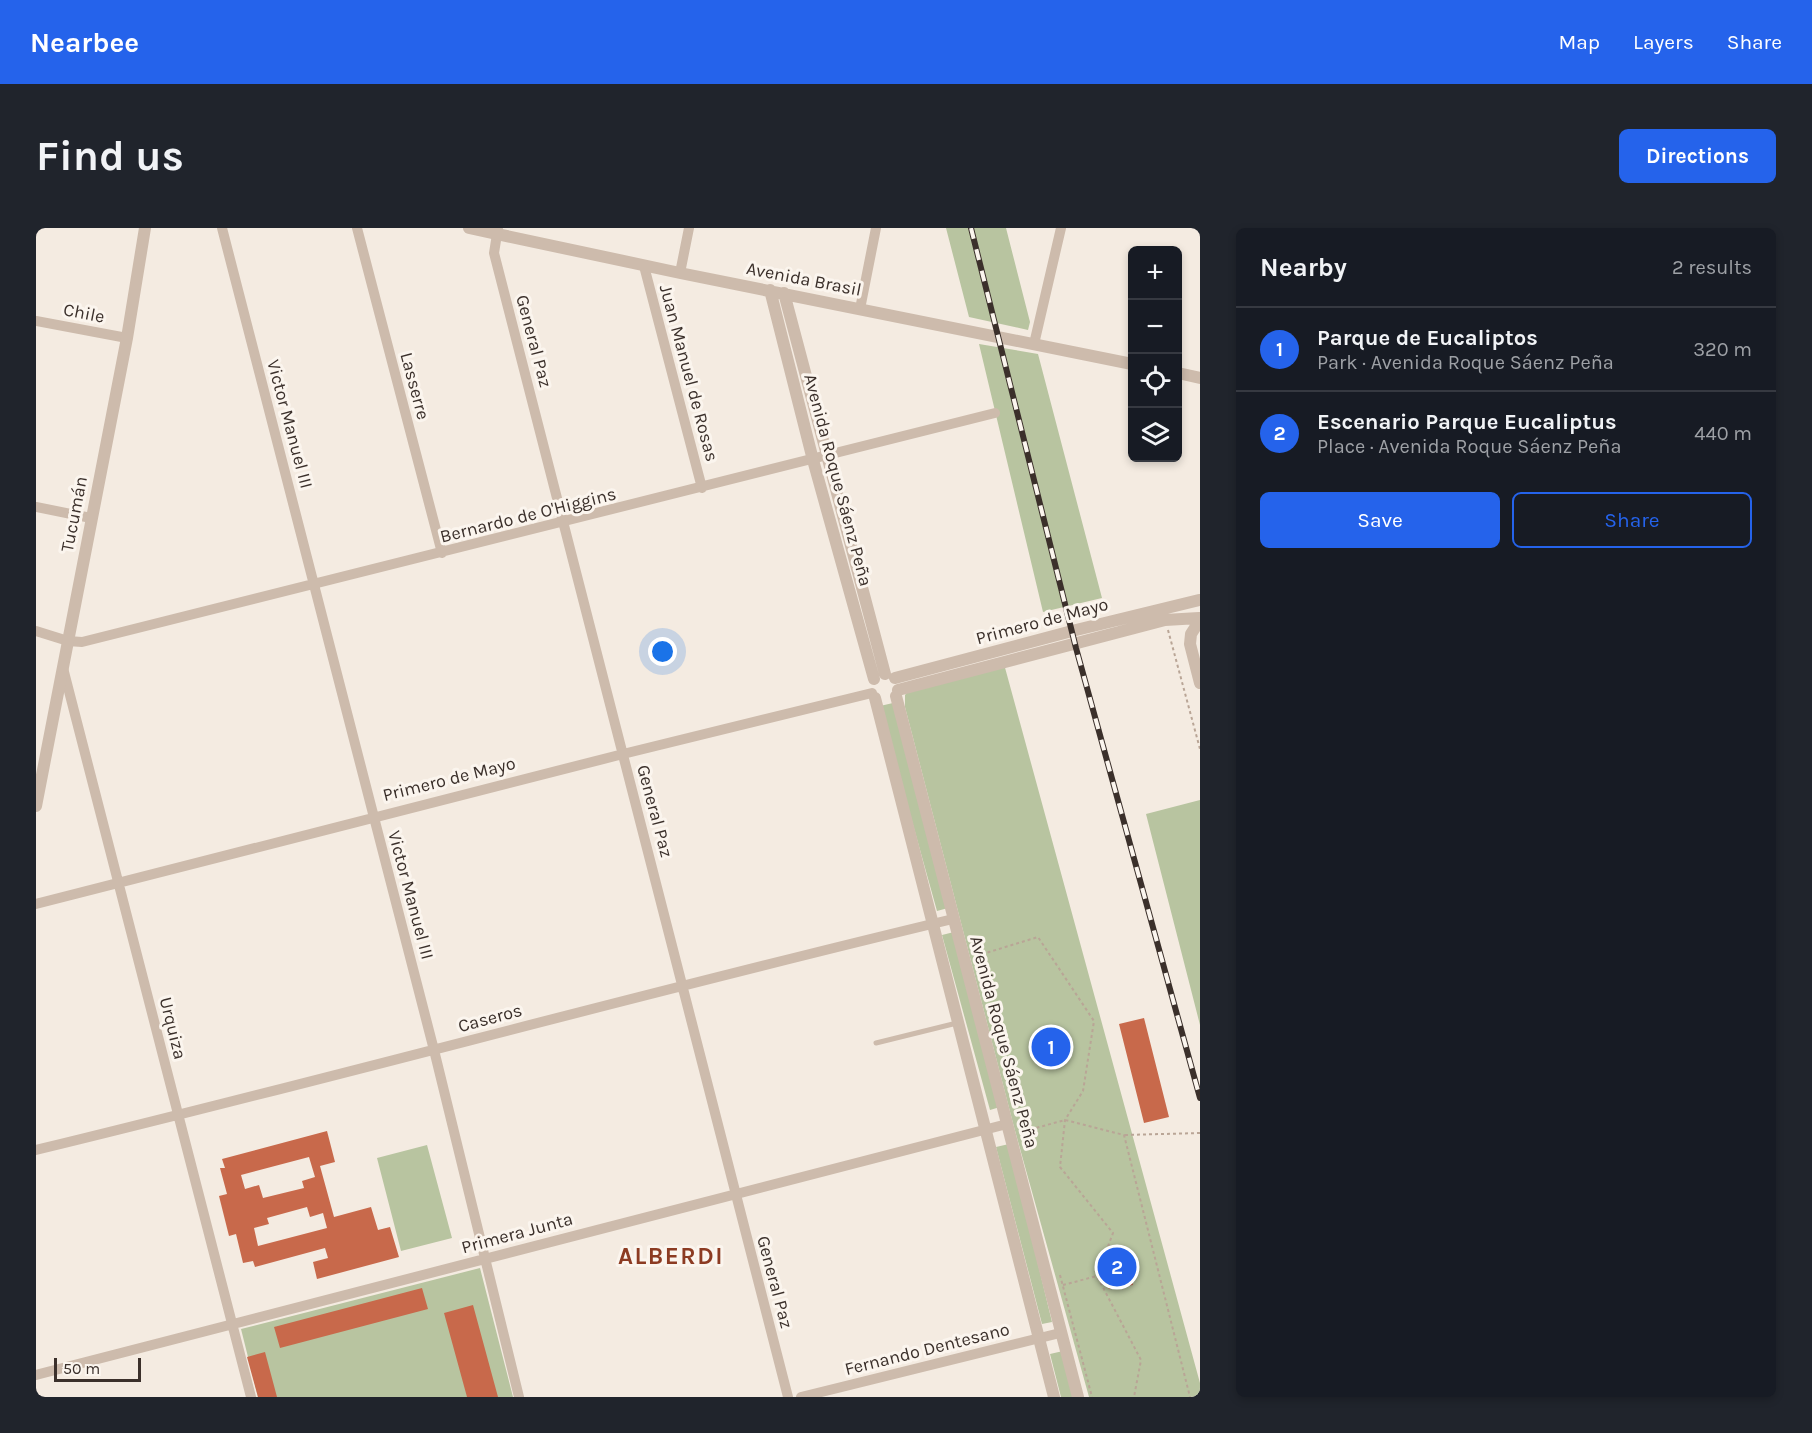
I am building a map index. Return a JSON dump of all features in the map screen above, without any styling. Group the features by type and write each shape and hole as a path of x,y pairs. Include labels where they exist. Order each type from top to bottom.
{"street":[{"name":"Tucumán","path":"36,806 127,338 145,228"},
{"name":"Victor Manuel III","path":"222,228 435,1050 519,1397"},
{"name":"Lasserre","path":"357,228 442,553"},
{"name":"Avenida Brasil","path":"469,228 497,231 644,266 1128,363"},
{"path":"680,273 689,228"},
{"path":"860,309 876,228"},
{"path":"1034,344 1061,228"},
{"name":"General Paz","path":"497,231 494,253 788,1397"},
{"name":"Juan Manuel de Rosas","path":"644,266 702,488"},
{"name":"Avenida Roque Sáenz Peña","path":"770,290 845,576 865,623"},
{"name":"Avenida Roque Sáenz Peña","path":"784,293 858,573 865,623 873,652 890,683 1078,1397"},
{"name":"Chile","path":"36,321 127,338"},
{"path":"1182,374 1200,378"},
{"name":"Bernardo de O'Higgins","path":"68,641 82,642 315,585 995,413"},
{"path":"36,507 91,518"},
{"path":"832,530 846,527"},
{"path":"845,576 858,573"},
{"path":"1200,599 1196,609 1200,619 1191,634 1190,644 1200,683"},
{"name":"Primero de Mayo","path":"1005,655 1200,599"},
{"name":"Primero de Mayo","path":"36,904 623,754 873,695 887,702 890,683 1165,620 1200,619"},
{"path":"36,631 68,641"},
{"name":"Urquiza","path":"63,667 251,1397"},
{"path":"890,683 871,686 873,695 1054,1397"},
{"name":"Caseros","path":"36,1150 178,1116 683,985 953,919"},
{"name":"Primera Junta","path":"36,1375 1007,1124"},
{"name":"Fernando Dentesano","path":"801,1397 1060,1333"}],"lane":[{"path":"876,1043 959,1023"}],"path":[{"path":"1166,628 1170,633 1200,749"},
{"path":"975,957 1038,937 1094,1021 1083,1091 1065,1120 1060,1167 1113,1233 1097,1276 1141,1360 1134,1397"},
{"path":"1024,1143 1021,1132 1065,1120 1124,1135 1200,1133"},
{"path":"1124,1135 1190,1397"},
{"path":"1059,1274 1092,1397"},
{"path":"1062,1285 1097,1276"}],"green space":[{"path":"946,228 1006,228 1030,322 1028,330 969,317"},
{"path":"979,344 1038,354 1102,598 1043,612"},
{"path":"1004,664 1200,1383 1200,1397 1089,1397 1014,1127 905,707 905,695 912,687"},
{"path":"893,703 948,908 937,911 880,706"},
{"path":"1200,800 1200,1025 1146,814"},
{"path":"954,932 1000,1107 990,1110 942,935"},
{"path":"1009,1144 1052,1322 1042,1324 996,1147"},
{"path":"427,1145 452,1238 401,1251 377,1158"},
{"path":"480,1268 513,1397 258,1397 241,1329"},
{"path":"1063,1351 1074,1397 1061,1397 1050,1354"}],"building":[{"path":"1144,1018 1169,1117 1144,1123 1119,1024"},
{"path":"327,1131 335,1162 320,1166 334,1217 371,1207 378,1230 390,1227 399,1257 317,1279 313,1262 328,1258 325,1248 255,1267 253,1261 243,1263 236,1234 229,1236 219,1196 227,1194 220,1168 225,1168 222,1159","holes":["309,1157 315,1177 302,1181 304,1188 263,1198 259,1185 245,1189 241,1175","307,1207 310,1217 323,1213 327,1228 258,1246 254,1228 269,1224 267,1218"]},
{"path":"1127,1254 1133,1285 1109,1289 1101,1275 1107,1260"},
{"path":"422,1288 428,1309 280,1348 274,1327"},
{"path":"473,1305 498,1397 467,1397 444,1313"},
{"path":"265,1352 277,1397 258,1397 247,1357"}],"railway":[{"path":"971,228 1076,648 1200,1098"}],"place":[{"name":"Parque de Eucaliptos","path":"1051,1047"},
{"name":"Escenario Parque Eucaliptus","path":"1117,1267"}],"district":[{"name":"ALBERDI","path":"671,1256"}]}
